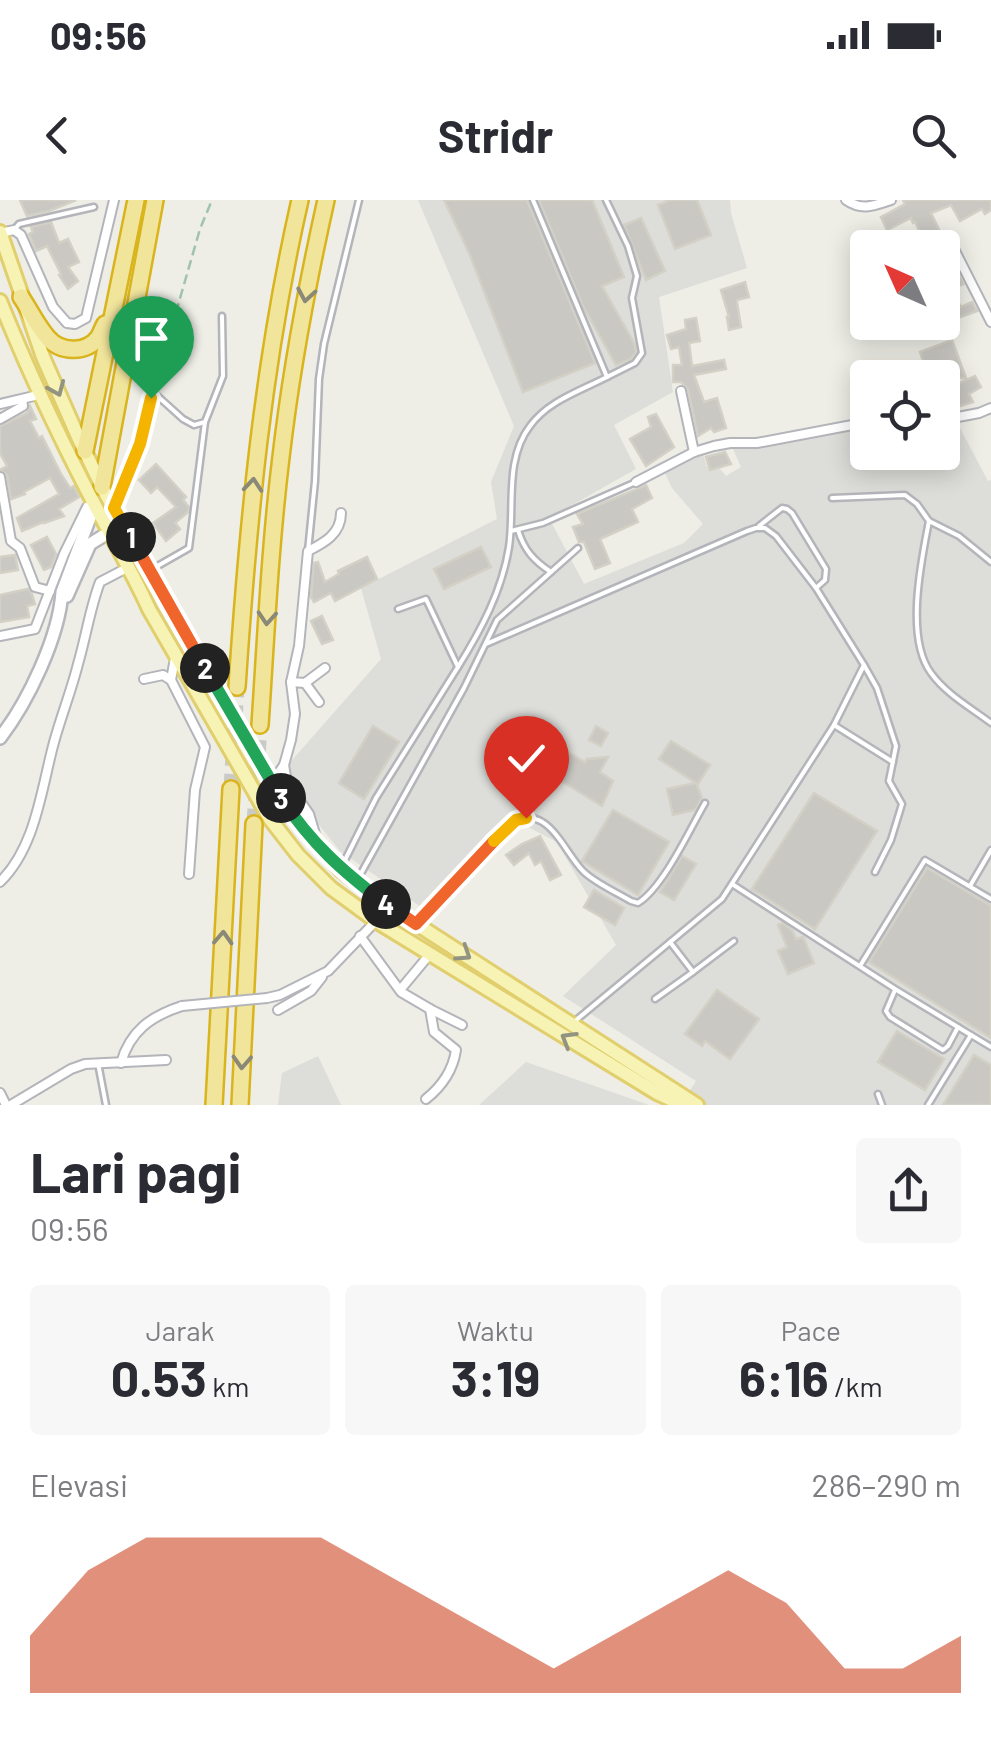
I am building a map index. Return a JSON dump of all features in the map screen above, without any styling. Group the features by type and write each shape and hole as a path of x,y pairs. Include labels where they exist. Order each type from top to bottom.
{"highway":[{"path":"78,455 136,200"},
{"path":"92,501 155,200"},
{"path":"237,687 256,454 287,256 300,200"},
{"path":"260,726 281,457 308,281 326,200"},
{"path":"22,297 49,340 72,350 85,348 97,339 116,300"},
{"path":"214,1105 231,789"},
{"path":"240,1105 254,824"}],"main road":[{"path":"5,232 22,297 103,536 150,609"},
{"path":"0,301 24,362 78,455"},
{"path":"24,362 28,398 133,572 150,609 270,819 298,855 331,888 376,921 657,1093 683,1105"},
{"path":"92,501 114,508 271,784 292,816 340,870 387,905 697,1105"}],"street":[{"path":"5,232 21,234 53,307 67,324 75,324 86,318 114,200"},
{"path":"846,200 860,208 890,200"},
{"path":"960,262 991,322"},
{"path":"680,391 694,452"},
{"path":"0,404 28,398"},
{"path":"0,418 23,406 28,398"},
{"path":"960,417 991,408"},
{"path":"636,482 694,452 850,425"},
{"path":"0,477 11,541 20,548 36,587 50,592"},
{"path":"0,636 36,630 64,554 92,501"},
{"path":"0,738 26,698 44,658 92,501"},
{"path":"319,847 309,814 287,782 284,765 295,714 290,682 299,646 308,552 333,536 341,514"},
{"path":"62,604 70,594 90,544 103,536"},
{"path":"0,882 18,861 40,803 94,596 100,582 123,570"},
{"path":"175,654 172,680 205,747 195,790 188,874"},
{"path":"290,682 305,683 325,668"},
{"path":"144,679 162,675 172,680"},
{"path":"305,683 320,702"},
{"path":"271,784 284,765"},
{"path":"278,1010 311,991 387,905"},
{"path":"360,936 400,990 462,1025"},
{"path":"400,990 430,954"},
{"path":"121,1063 130,1038 165,1012 182,1006 280,995 328,971"},
{"path":"426,1099 440,1088 457,1052 434,1032 430,1010"},
{"path":"0,1093 8,1105 71,1068 166,1060"}],"lane":[{"path":"308,552 324,344 359,200"},
{"path":"534,200 607,377"},
{"path":"340,870 376,798 484,624 508,550 510,495 523,437 530,425 548,406 635,363 642,353 632,298 637,276 606,200"},
{"path":"5,232 19,224 94,207"},
{"path":"150,571 188,548 205,422 223,376 222,316"},
{"path":"153,392 182,419 194,425 205,422"},
{"path":"511,531 544,523 636,482"},
{"path":"832,498 904,496 917,504 928,521 960,536 991,562"},
{"path":"486,644 756,528 782,508 792,513 826,569 825,580 816,588"},
{"path":"928,521 916,632 923,660 942,686 991,723"},
{"path":"756,528 765,528 776,536 816,588 877,688 896,746 890,781 902,804 892,840 876,872"},
{"path":"518,529 529,555 551,572"},
{"path":"356,882 497,620 578,548"},
{"path":"398,609 426,599 458,667"},
{"path":"572,1024 722,899 834,725 864,664"},
{"path":"834,725 893,762"},
{"path":"416,924 507,827 526,818 548,826 584,872 638,903 667,870 704,802"},
{"path":"970,886 991,850"},
{"path":"860,966 923,862 928,860 991,898"},
{"path":"732,884 991,1047"},
{"path":"655,999 734,940"},
{"path":"670,942 692,972"},
{"path":"895,989 886,1011 890,1017 938,1047 943,1050 948,1046 958,1027"},
{"path":"928,1105 971,1035"},
{"path":"98,1063 106,1105"},
{"path":"878,1094 882,1105"}],"path":[{"path":"114,508 140,444 200,228 212,200"}],"shaded area":[{"path":"418,200 730,200 747,268 659,297 673,392 614,425 636,469 549,518 584,584 684,543 703,524 672,488 663,469 701,448 707,467 715,463 726,476 741,467 733,449 850,422 850,470 960,470 960,428 988,481 991,480 991,1105 681,1105 696,1081 563,996 616,945 557,842 522,824 434,916 340,851 279,775 381,659 361,588 497,519 491,482 514,426"},
{"path":"318,1056 341,1105 278,1105 282,1073"},
{"path":"526,1062 649,1105 479,1105"}],"building":[{"path":"20,200 76,200 27,216"},
{"path":"444,200 527,200 595,363 523,392 470,255"},
{"path":"539,200 592,200 624,277 602,286 635,345 631,359 616,365 583,306"},
{"path":"670,200 697,200 711,235 675,249 658,205"},
{"path":"903,200 991,200 991,210 985,214 982,209 960,221 951,205 931,213 939,230 919,230 911,218 887,230 881,217 905,204"},
{"path":"641,218 665,271 646,280 624,225"},
{"path":"51,222 59,243 68,239 79,262 68,267 78,281 68,289 47,246 36,251 29,234 33,232 31,227"},
{"path":"745,282 749,297 737,300 741,327 729,330 721,290"},
{"path":"972,302 977,311 960,317 960,305"},
{"path":"696,318 700,341 689,343 692,366 724,360 726,369 694,375 704,402 717,398 726,428 714,432 711,428 698,436 688,389 681,382 673,382 673,365 682,365 679,347 671,349 667,335 686,329 685,320"},
{"path":"952,340 959,360 923,360 920,352"},
{"path":"975,376 981,387 969,394 973,402 960,406 960,383"},
{"path":"30,406 36,419 30,421 39,438 42,436 61,474 79,497 59,509 64,516 22,531 17,518 59,494 50,478 11,499 7,475 0,470 7,466 0,453 0,426 27,413"},
{"path":"656,414 674,447 646,466 630,439 651,427 648,417"},
{"path":"725,452 731,464 710,470 706,457"},
{"path":"156,464 186,497 183,500 189,507 175,523 180,529 166,541 153,523 176,507 157,487 151,493 139,480"},
{"path":"646,485 652,498 632,509 638,522 600,539 610,563 595,569 573,527 583,524 577,514"},
{"path":"47,537 56,554 51,567 44,570 31,545"},
{"path":"481,547 491,567 444,589 434,569"},
{"path":"15,555 18,570 0,573 0,557"},
{"path":"367,557 377,579 335,601 331,593 314,602 314,563 318,562 325,582"},
{"path":"28,589 35,604 27,606 29,617 0,622 0,595"},
{"path":"322,616 333,640 322,644 311,621"},
{"path":"373,726 399,742 364,799 339,783"},
{"path":"596,726 608,733 601,746 589,740"},
{"path":"671,741 710,765 698,784 659,759"},
{"path":"564,750 585,762 608,757 600,772 613,781 602,806 550,774"},
{"path":"696,783 702,798 695,810 673,815 667,789"},
{"path":"814,793 877,831 815,929 752,889"},
{"path":"613,810 669,842 638,895 582,861"},
{"path":"540,836 561,875 550,880 541,861 535,865 529,853 514,865 506,855"},
{"path":"682,856 696,864 674,900 660,892"},
{"path":"927,868 991,906 991,1038 869,962"},
{"path":"594,890 624,908 615,925 584,907"},
{"path":"783,923 796,939 803,937 814,963 788,974 778,951 787,947 778,925"},
{"path":"717,990 759,1019 730,1059 705,1041 702,1046 685,1034"},
{"path":"897,1031 944,1059 925,1090 878,1062"},
{"path":"974,1055 991,1065 991,1105 943,1105"}],"tunnel":[{"path":"231,789 237,687"},
{"path":"254,824 260,725"}],"route":[{"path":"151,398 140,444 114,508 271,784 319,847 340,870 416,924 507,827 526,818"}]}
